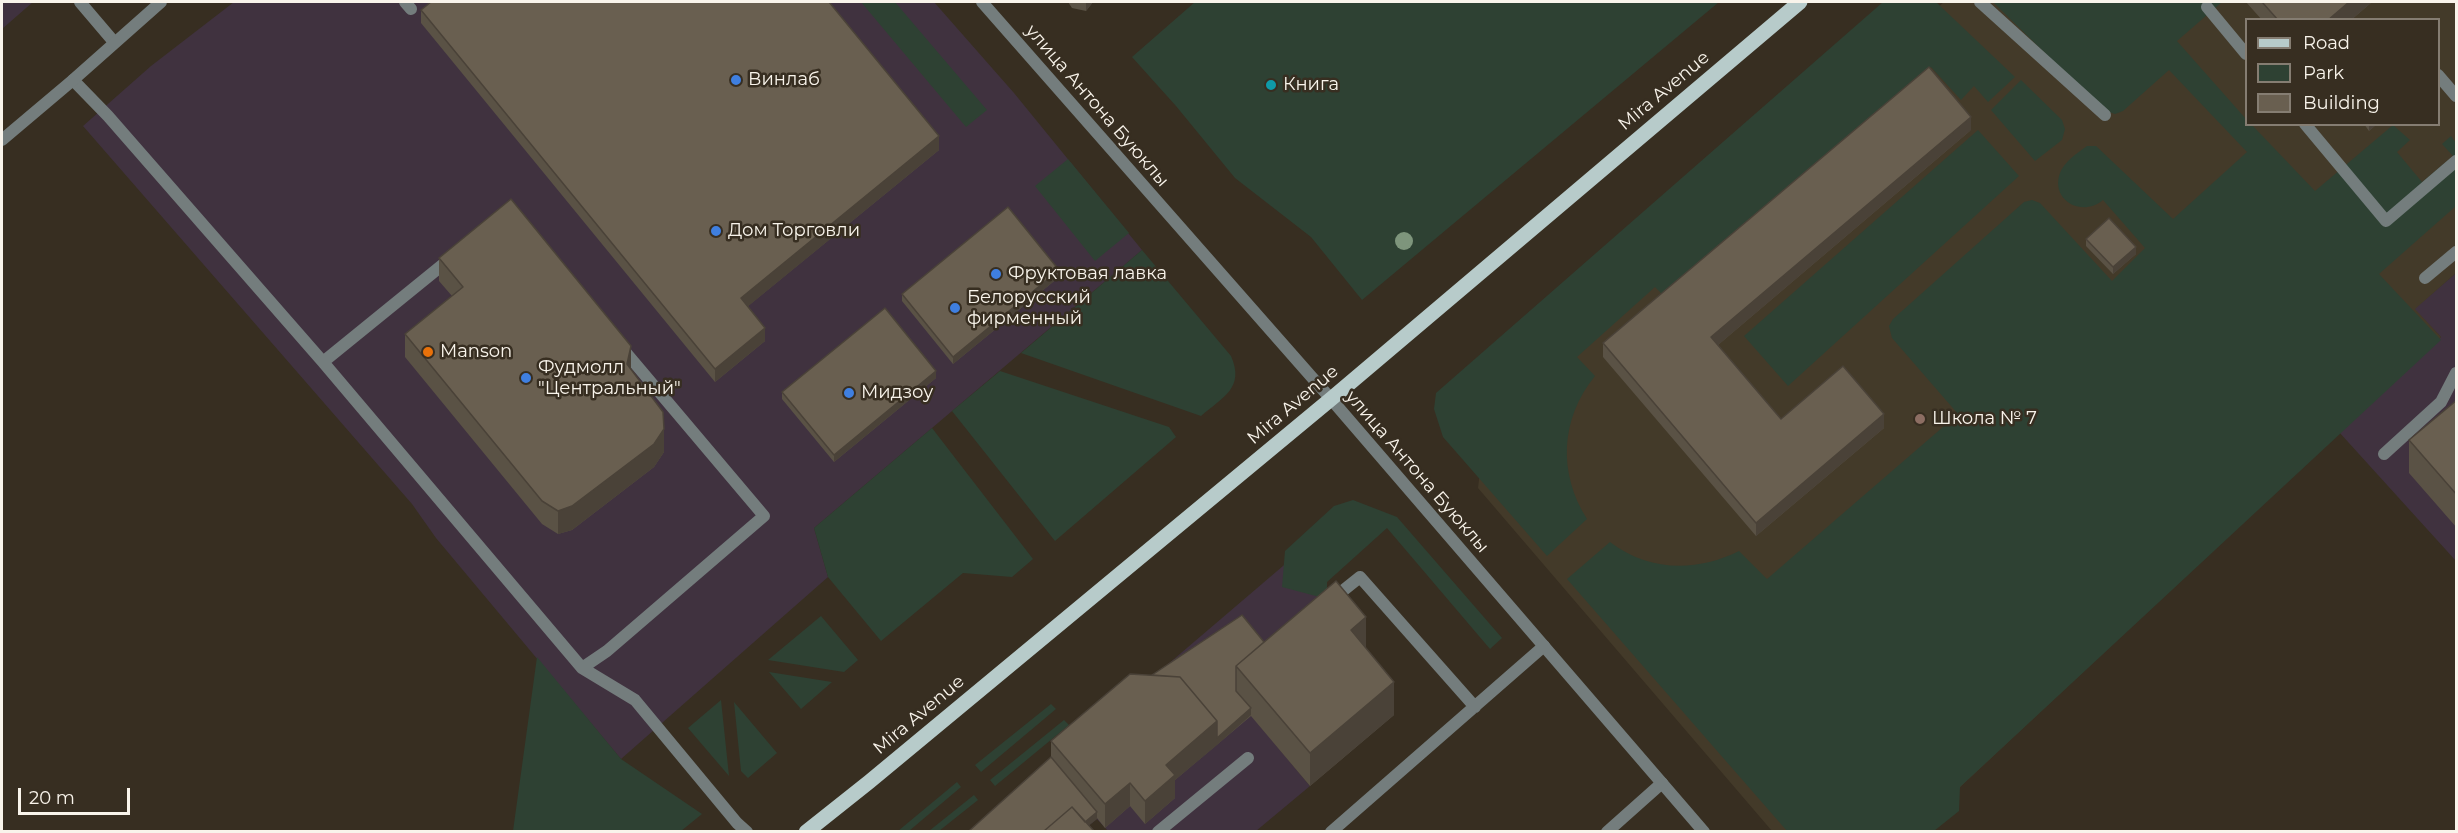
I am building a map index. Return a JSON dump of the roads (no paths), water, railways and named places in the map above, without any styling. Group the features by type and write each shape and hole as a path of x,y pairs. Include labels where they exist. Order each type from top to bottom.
{"main road":[{"name":"Mira Avenue","path":"806,831 869,782 1331,399 1800,2"}],"street":[{"path":"80,2 114,42"},
{"path":"2,140 161,2"},
{"name":"улица Антона Буюклы","path":"982,2 1331,399 1704,831"},
{"path":"1980,2 2105,115"},
{"path":"2207,7 2245,52"},
{"path":"2440,76 2457,96"},
{"path":"73,80 108,116 323,362 582,668 635,700 737,823 747,831"},
{"path":"2307,126 2386,221 2457,161"},
{"path":"323,362 461,250"},
{"path":"2426,279 2457,252"},
{"path":"582,668 607,651 764,516 613,338"},
{"path":"2384,454 2441,402 2457,373"},
{"path":"1335,597 1359,576 1475,706"},
{"path":"1331,831 1544,646"},
{"path":"1158,831 1248,758"},
{"path":"1607,831 1662,783"}],"place":[{"name":"Винлаб","path":"736,80"},
{"name":"Книга","path":"1271,85"},
{"name":"Дом Торговли","path":"716,231"},
{"name":"Фруктовая лавка","path":"996,274"},
{"name":"Белорусский фирменный","path":"955,308"},
{"name":"Manson","path":"428,352"},
{"name":"Фудмолл \"Центральный\"","path":"526,378"},
{"name":"Мидзоу","path":"849,393"},
{"name":"Школа № 7","path":"1920,419"}]}
